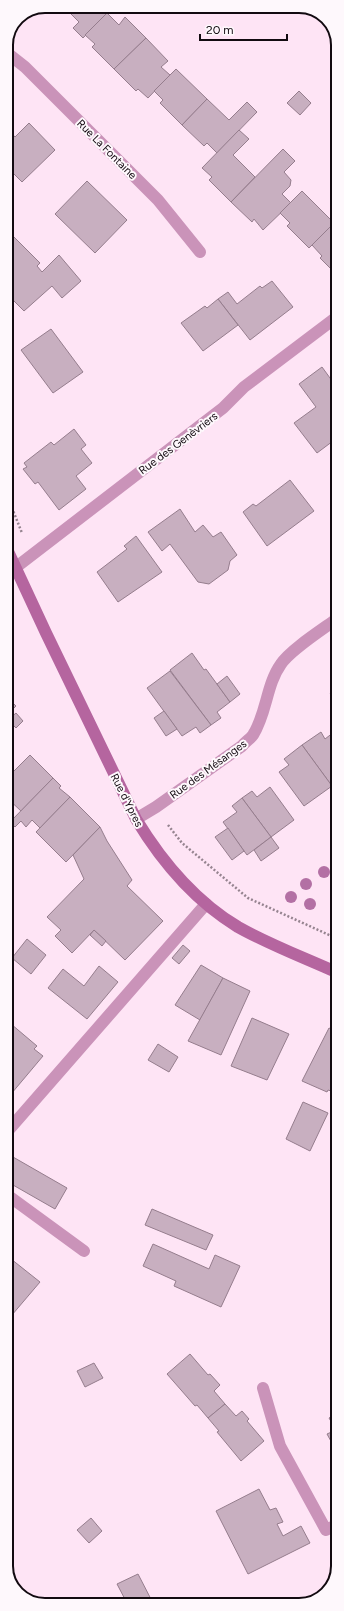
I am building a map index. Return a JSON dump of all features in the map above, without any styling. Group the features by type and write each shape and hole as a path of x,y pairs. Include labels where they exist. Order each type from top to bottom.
{"main road":[{"name":"Rue d'Ypres","path":"13,563 136,820 163,860 206,904 239,927 331,970"}],"street":[{"name":"Rue La Fontaine","path":"13,58 25,67 158,200 200,252"},
{"name":"Rue des Genèvriers","path":"15,568 223,408 244,387 331,321"},
{"name":"Rue des Mésanges","path":"136,820 231,754 252,735 264,712 274,675 281,663 288,655 331,623"},
{"path":"13,1125 206,904"},
{"path":"13,1199 84,1251"},
{"path":"263,1388 280,1446 326,1530 331,1528"}],"path":[{"path":"13,510 32,555"},
{"path":"156,807 182,843 236,890 248,898 331,936"}],"building":[{"path":"70,13 107,13 83,38 73,28 79,22"},
{"path":"107,13 119,25 125,17 146,38 114,69 92,47 95,44 85,35"},
{"path":"146,38 168,61 161,67 170,75 148,98 138,89 136,91 114,69"},
{"path":"176,69 207,99 182,125 160,103 163,100 154,91"},
{"path":"299,91 311,103 300,115 287,103"},
{"path":"207,99 229,120 247,102 257,112 217,153 207,143 204,146 182,125"},
{"path":"29,123 55,150 22,182 13,173 13,135 15,137"},
{"path":"239,130 249,139 233,155 255,177 231,202 209,180 212,177 202,168"},
{"path":"283,149 295,161 284,172 291,180 290,186 282,194 291,203 263,230 254,219 252,222 231,202"},
{"path":"87,181 127,220 95,253 55,214"},
{"path":"302,191 331,220 331,226 309,248 287,226 290,223 280,213"},
{"path":"331,226 331,269 320,258 322,256 312,245"},
{"path":"13,236 40,263 37,266 42,272 59,255 81,281 62,298 52,286 24,311 13,300"},
{"path":"272,281 293,307 250,340 218,299 228,292 237,304 260,286 262,288"},
{"path":"218,299 238,325 203,351 181,323 205,306 207,308"},
{"path":"51,329 83,372 53,393 21,350"},
{"path":"322,367 331,379 331,442 317,453 294,423 316,407 299,384"},
{"path":"74,429 86,445 81,449 92,463 76,476 86,489 59,510 38,482 35,484 23,469 27,467 24,463 51,442 54,445"},
{"path":"290,480 314,511 267,546 243,512 253,504 256,506"},
{"path":"180,509 195,532 203,525 213,537 221,532 237,555 230,561 228,570 209,584 198,582 170,544 162,551 148,532"},
{"path":"136,536 162,572 118,602 97,572 127,549 124,546"},
{"path":"192,653 204,670 206,669 230,702 217,712 221,718 211,725 170,670"},
{"path":"170,671 211,725 200,733 196,727 182,736 147,688"},
{"path":"227,676 240,694 230,702 217,684"},
{"path":"164,711 177,729 166,736 154,718"},
{"path":"16,713 23,721 16,728 13,725 13,716"},
{"path":"321,732 325,739 331,734 331,785 302,745"},
{"path":"302,745 331,787 304,806 279,772 289,765 284,759"},
{"path":"30,755 53,778 21,811 13,804 13,772"},
{"path":"53,778 61,786 59,788 70,797 40,828 32,820 26,827 21,821 15,827 13,825 13,819"},
{"path":"270,787 294,820 271,837 242,798 252,791 257,797"},
{"path":"70,797 100,827 66,862 36,832"},
{"path":"242,798 271,837 247,855 223,822 237,812 232,806"},
{"path":"100,827 107,841 132,880 127,886 163,921 125,960 94,930 72,953 55,936 61,930 47,917 84,879 73,855"},
{"path":"228,828 244,851 232,860 215,837"},
{"path":"271,837 279,848 261,861 254,850"},
{"path":"94,930 106,941 102,946 90,935"},
{"path":"27,939 46,955 31,974 13,959 13,957"},
{"path":"183,945 190,951 179,964 172,958"},
{"path":"201,965 223,978 200,1020 175,1005"},
{"path":"99,966 118,982 87,1019 48,988 63,969 84,986"},
{"path":"223,978 250,991 221,1055 188,1041"},
{"path":"252,1018 289,1034 267,1080 231,1066"},
{"path":"13,1026 37,1046 34,1049 43,1056 13,1092"},
{"path":"329,1028 331,1029 331,1091 328,1090 327,1092 302,1081"},
{"path":"158,1044 178,1057 169,1072 148,1060"},
{"path":"303,1102 328,1113 310,1151 286,1139"},
{"path":"13,1157 67,1188 55,1209 13,1185"},
{"path":"152,1209 213,1235 206,1250 145,1225"},
{"path":"153,1244 209,1269 215,1255 240,1266 221,1307 174,1286 176,1281 143,1266"},
{"path":"13,1261 40,1282 13,1314"},
{"path":"190,1354 208,1375 210,1374 220,1385 214,1391 225,1404 208,1418 197,1405 195,1406 167,1374"},
{"path":"94,1363 103,1378 85,1387 77,1371"},
{"path":"225,1404 236,1416 242,1411 249,1419 247,1421 264,1441 241,1461 217,1432 219,1431 208,1418"},
{"path":"331,1432 331,1441 327,1434"},
{"path":"259,1489 270,1510 276,1508 283,1522 277,1524 283,1536 301,1526 310,1543 248,1574 216,1511"},
{"path":"91,1518 102,1531 89,1543 77,1530"},
{"path":"138,1574 150,1598 124,1598 117,1584"}]}
